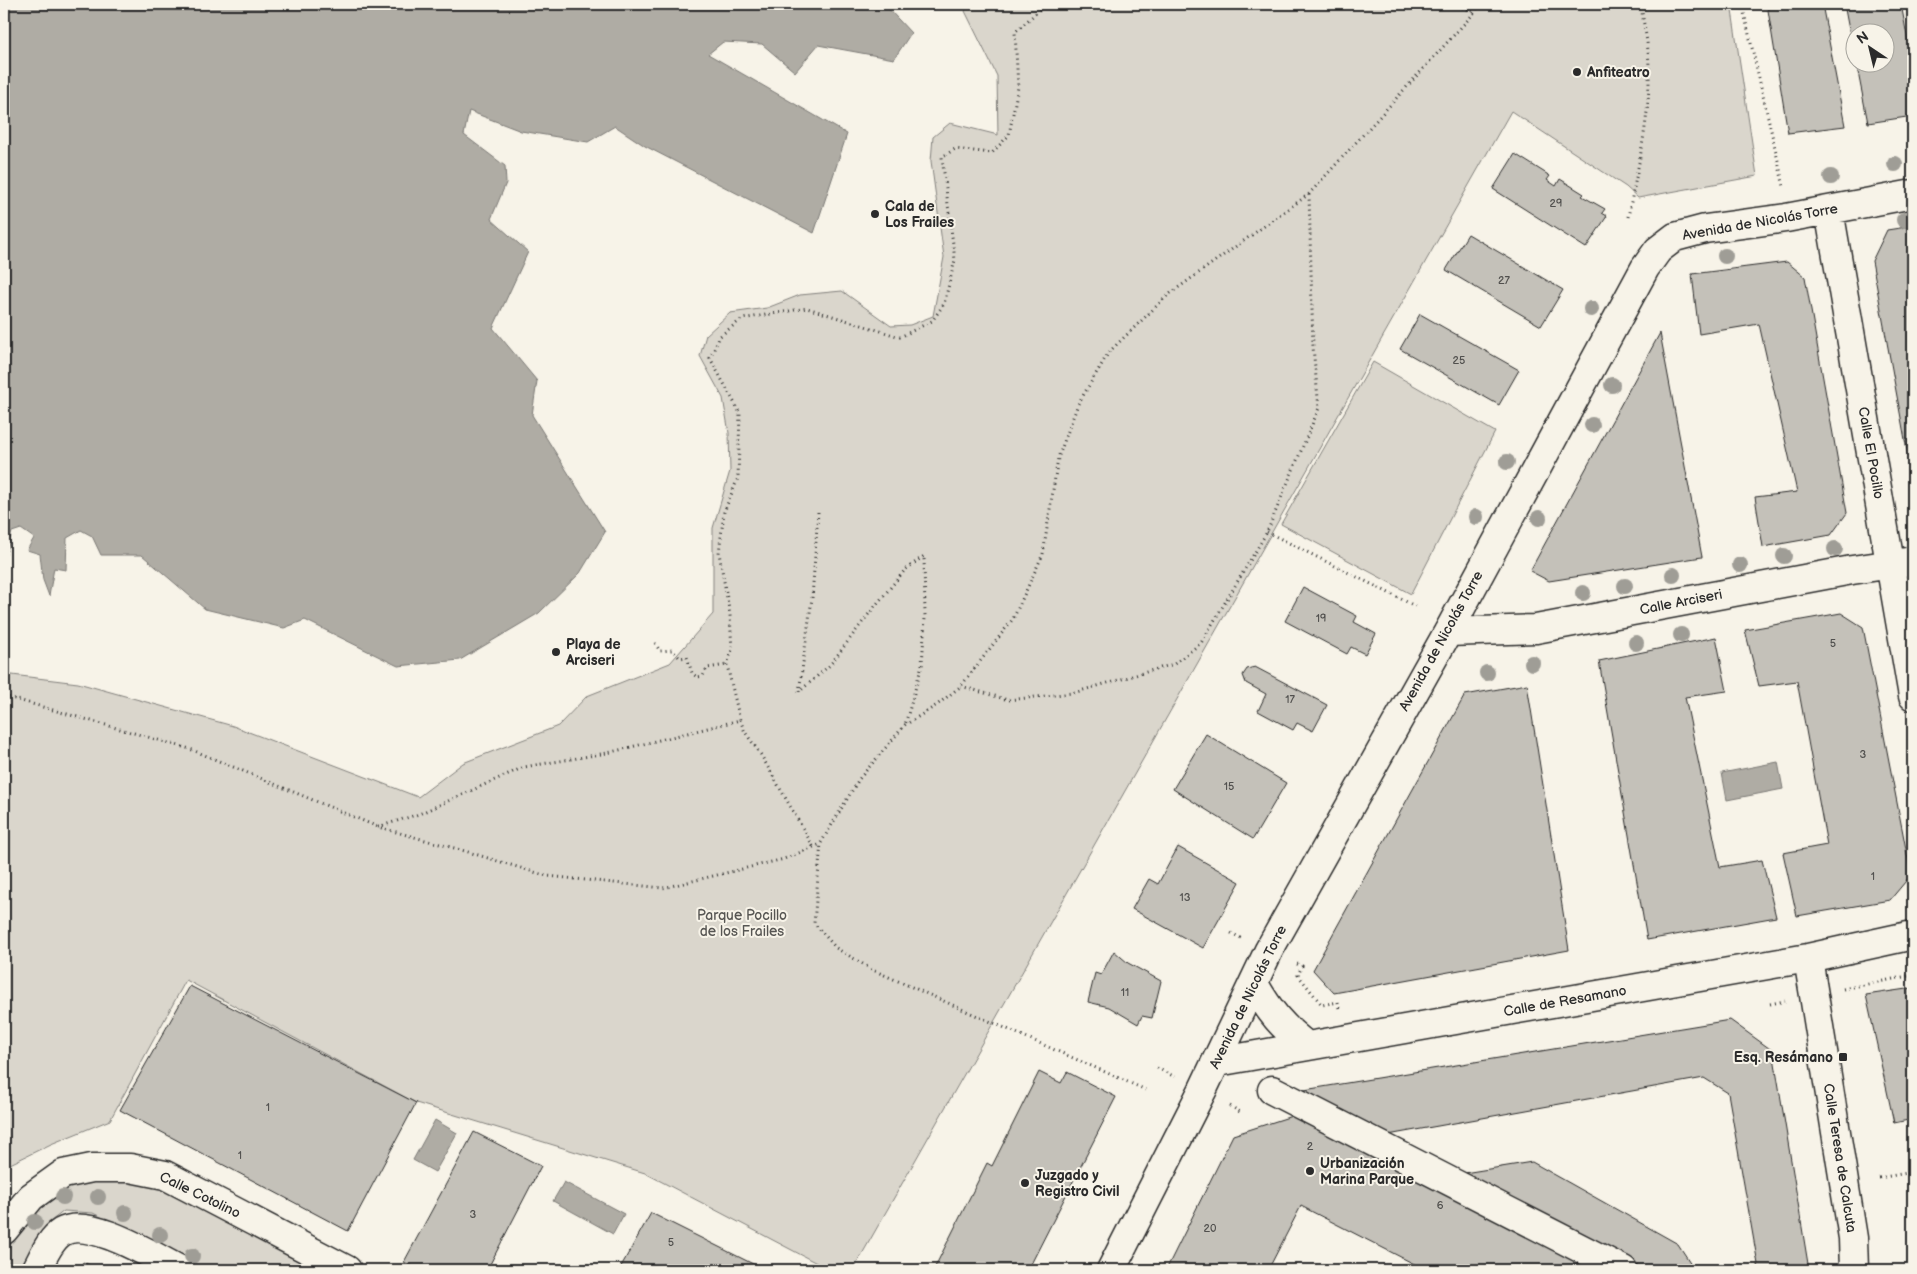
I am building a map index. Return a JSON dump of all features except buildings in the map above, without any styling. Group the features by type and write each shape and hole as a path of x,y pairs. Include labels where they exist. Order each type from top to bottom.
{"street":[{"name":"Avenida de Nicolás Torre","path":"1111,1270 1217,1062 1269,950 1448,632 1645,268 1658,250 1676,237 1705,229 1786,218 1913,194"},
{"name":"Calle El Pocillo","path":"1829,210 1902,563 1913,696"},
{"name":"Calle Arciseri","path":"1448,632 1536,629 1852,570 1902,563"},
{"name":"Calle de Resamano","path":"1217,1062 1808,958 1913,935"},
{"name":"Calle Teresa de Calcuta","path":"1808,958 1853,1238 1854,1270"},
{"path":"1254,984 1268,1009 1279,1022 1306,1046"},
{"path":"1272,1090 1622,1270"},
{"name":"Calle Cotolino","path":"4,1230 31,1197 63,1174 92,1168 130,1168 165,1175 347,1270"},
{"path":"36,1270 50,1245 63,1232 83,1228 110,1235 180,1270"}],"path":[{"path":"814,848 761,755 745,732 740,720 727,664 732,650 730,615 719,553 724,512 738,478 740,413 710,358 720,336 742,319 807,308 900,337 932,321 944,304 955,260 942,157 955,149 992,153 1009,135 1018,87 1015,32 1046,4"},
{"path":"1139,4 1162,8 1164,4"},
{"path":"1453,4 1475,12"},
{"path":"1146,1090 872,970 836,948 814,923 822,843 860,779 905,726 937,705 961,686 1013,620 1043,554 1058,458 1078,404 1109,352 1168,295 1309,194 1475,12 1480,4"},
{"path":"1628,217 1642,150 1649,92 1649,49 1639,4"},
{"path":"1742,4 1783,181 1786,218"},
{"path":"961,686 1008,700 1073,693 1174,664 1200,643 1266,532 1319,408 1313,347 1309,194"},
{"path":"818,512 812,598 799,692 830,665 905,570 924,556 926,618 922,665 905,726"},
{"path":"1266,532 1415,606"},
{"path":"656,643 660,651 672,650 680,658 687,657 692,673 697,677 702,676 707,668 727,664"},
{"path":"4,696 190,749 378,827 546,876 663,888 784,860 822,843"},
{"path":"378,827 419,814 524,767 607,754 740,720"},
{"path":"1231,933 1302,966 1298,975 1322,1004 1338,1002 1343,1040"},
{"path":"1879,1178 1913,1172"}],"green space":[{"name":"Parque Pocillo de los Frailes","path":"970,4 1731,4 1757,176 1638,198 1626,187 1511,111 853,1270 830,1270 645,1173 416,1103 186,980 110,1120 51,1144 4,1167 4,674 78,683 233,726 418,797 463,763 558,726 587,696 670,663 713,614 713,528 730,471 729,433 723,398 700,356 706,335 730,313 767,308 800,295 842,291 891,326 910,325 933,316 944,257 931,161 933,137 950,123 998,135 997,76 965,11"},
{"path":"1373,362 1495,432 1411,594 1281,524"},
{"path":"109,1178 152,1184 323,1270 207,1270 93,1213 64,1211 47,1224 22,1270 4,1270 5,1259 11,1243 31,1214 42,1202 60,1191"}],"shaded area":[{"path":"4,4 884,4 911,33 894,59 818,45 795,72 762,44 723,42 708,54 847,134 814,233 645,146 615,126 588,142 521,131 469,111 464,135 505,166 506,183 491,219 528,252 493,328 537,381 532,415 605,532 580,573 539,613 460,660 398,666 305,620 284,628 205,609 142,555 101,555 92,536 81,530 67,538 66,570 54,568 49,596 43,580 40,554 27,550 34,538 21,529 12,532 4,561"},
{"path":"4,561 9,591 4,595"},
{"path":"1778,762 1783,789 1727,800 1722,773"},
{"path":"435,1120 457,1133 435,1172 413,1160"},
{"path":"564,1182 624,1214 613,1234 553,1201"}],"place":[{"name":"Anfiteatro","path":"1577,72"},
{"name":"Cala de Los Frailes","path":"875,214"},
{"name":"Playa de Arciseri","path":"556,652"},
{"name":"Esq. Resámano","path":"1843,1057"},
{"name":"Urbanización Marina Parque","path":"1310,1171"},
{"name":"Juzgado y Registro Civil","path":"1025,1183"}]}
